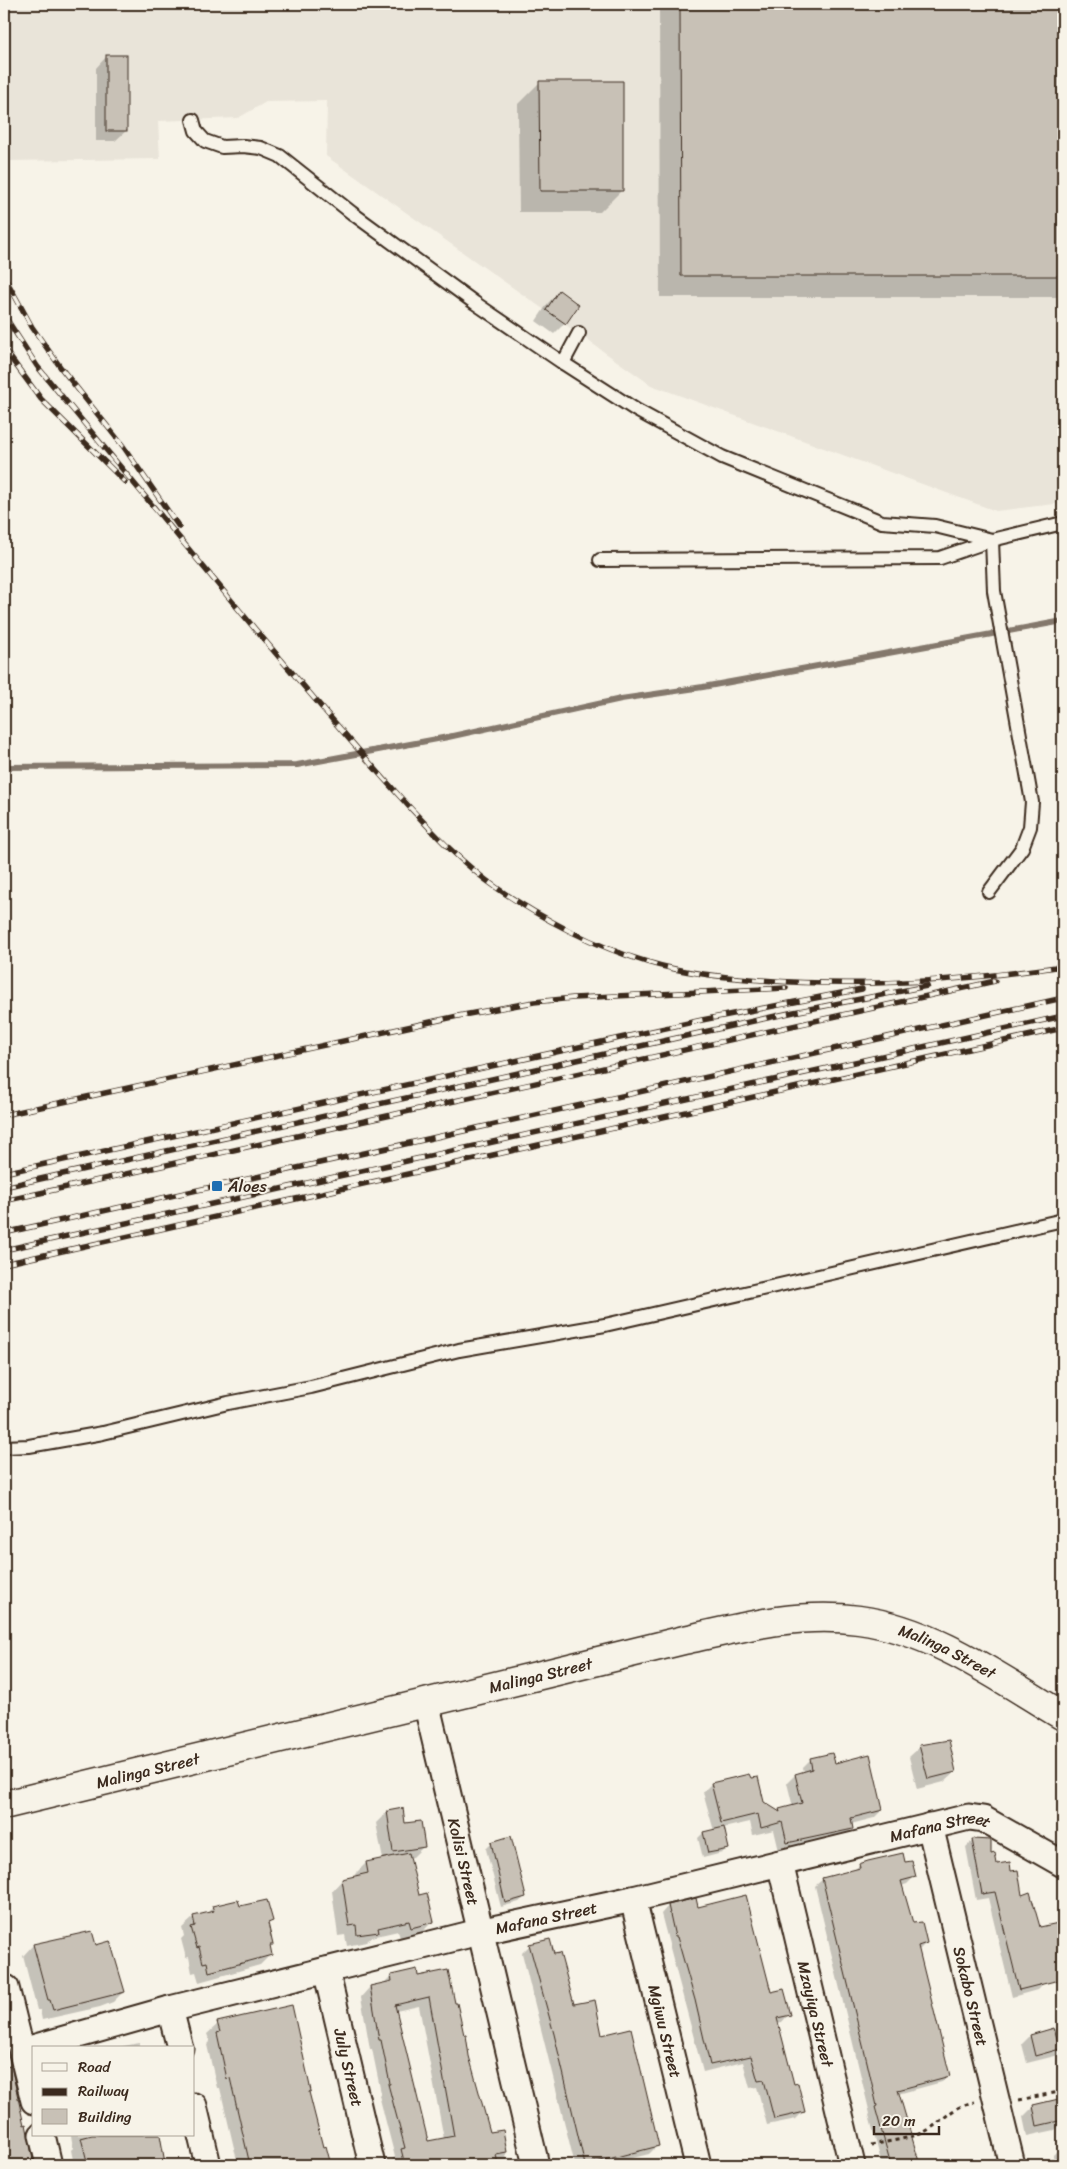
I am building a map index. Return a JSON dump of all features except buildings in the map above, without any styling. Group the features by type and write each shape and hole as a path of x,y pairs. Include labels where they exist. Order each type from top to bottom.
{"street":[{"name":"Malinga Street","path":"4,1805 761,1622 789,1618 833,1618 888,1626 938,1643 1063,1716"},
{"name":"Kolisi Street","path":"426,1702 479,1932 536,2165"},
{"name":"Mafana Street","path":"40,2046 170,2009 479,1932 633,1899 969,1817 983,1819 1063,1864"},
{"name":"Sokabo Street","path":"930,1826 1012,2165"},
{"name":"Mzayiya Street","path":"780,1863 850,2157"},
{"name":"Mgiwu Street","path":"633,1899 698,2165"},
{"name":"July Street","path":"326,1970 372,2165"},
{"path":"6,1988 32,2093"},
{"path":"170,2009 179,2046"},
{"name":"Mafana Street","path":"22,2051 32,2048"},
{"path":"195,2110 208,2165"},
{"path":"42,2136 49,2165"}],"lane":[{"path":"194,120 196,131 205,141 222,147 243,146 261,148 280,156 352,213 436,275 563,363 636,410 722,457 882,522 935,526 992,540"},
{"path":"563,363 579,333"},
{"path":"600,560 940,558 992,540 1063,523"},
{"path":"989,892 1022,848 1030,827 1032,802 994,591 992,540"},
{"path":"4,1447 29,1446 103,1433 312,1387 459,1350 605,1325 1063,1220"}],"path":[{"path":"850,2157 921,2134 952,2111 967,2104 979,2102 998,2104 1063,2091"}],"shaded area":[{"path":"4,4 1063,4 1063,503 996,511 651,385 326,156 327,101 266,102 238,118 158,121 160,159 4,161"}],"waterway":[{"path":"4,767 297,765 448,737 621,699 703,687 1063,621"}],"railway":[{"path":"4,276 32,327 61,368 123,446 179,527"},
{"path":"4,315 37,366 255,629 384,779 459,857 497,888 531,910 569,931 628,956 675,969 703,974 799,982 875,983 988,976 1063,966"},
{"path":"4,349 41,399 125,482"},
{"path":"4,1201 995,981"},
{"path":"4,1187 794,1012 927,986"},
{"path":"4,1115 458,1016 534,1002 573,998 786,988"},
{"path":"4,1173 702,1020 862,989"},
{"path":"4,1233 1063,998"},
{"path":"4,1250 1063,1016"},
{"path":"4,1264 1063,1028"}],"place":[{"name":"Aloes","path":"217,1186"}]}
